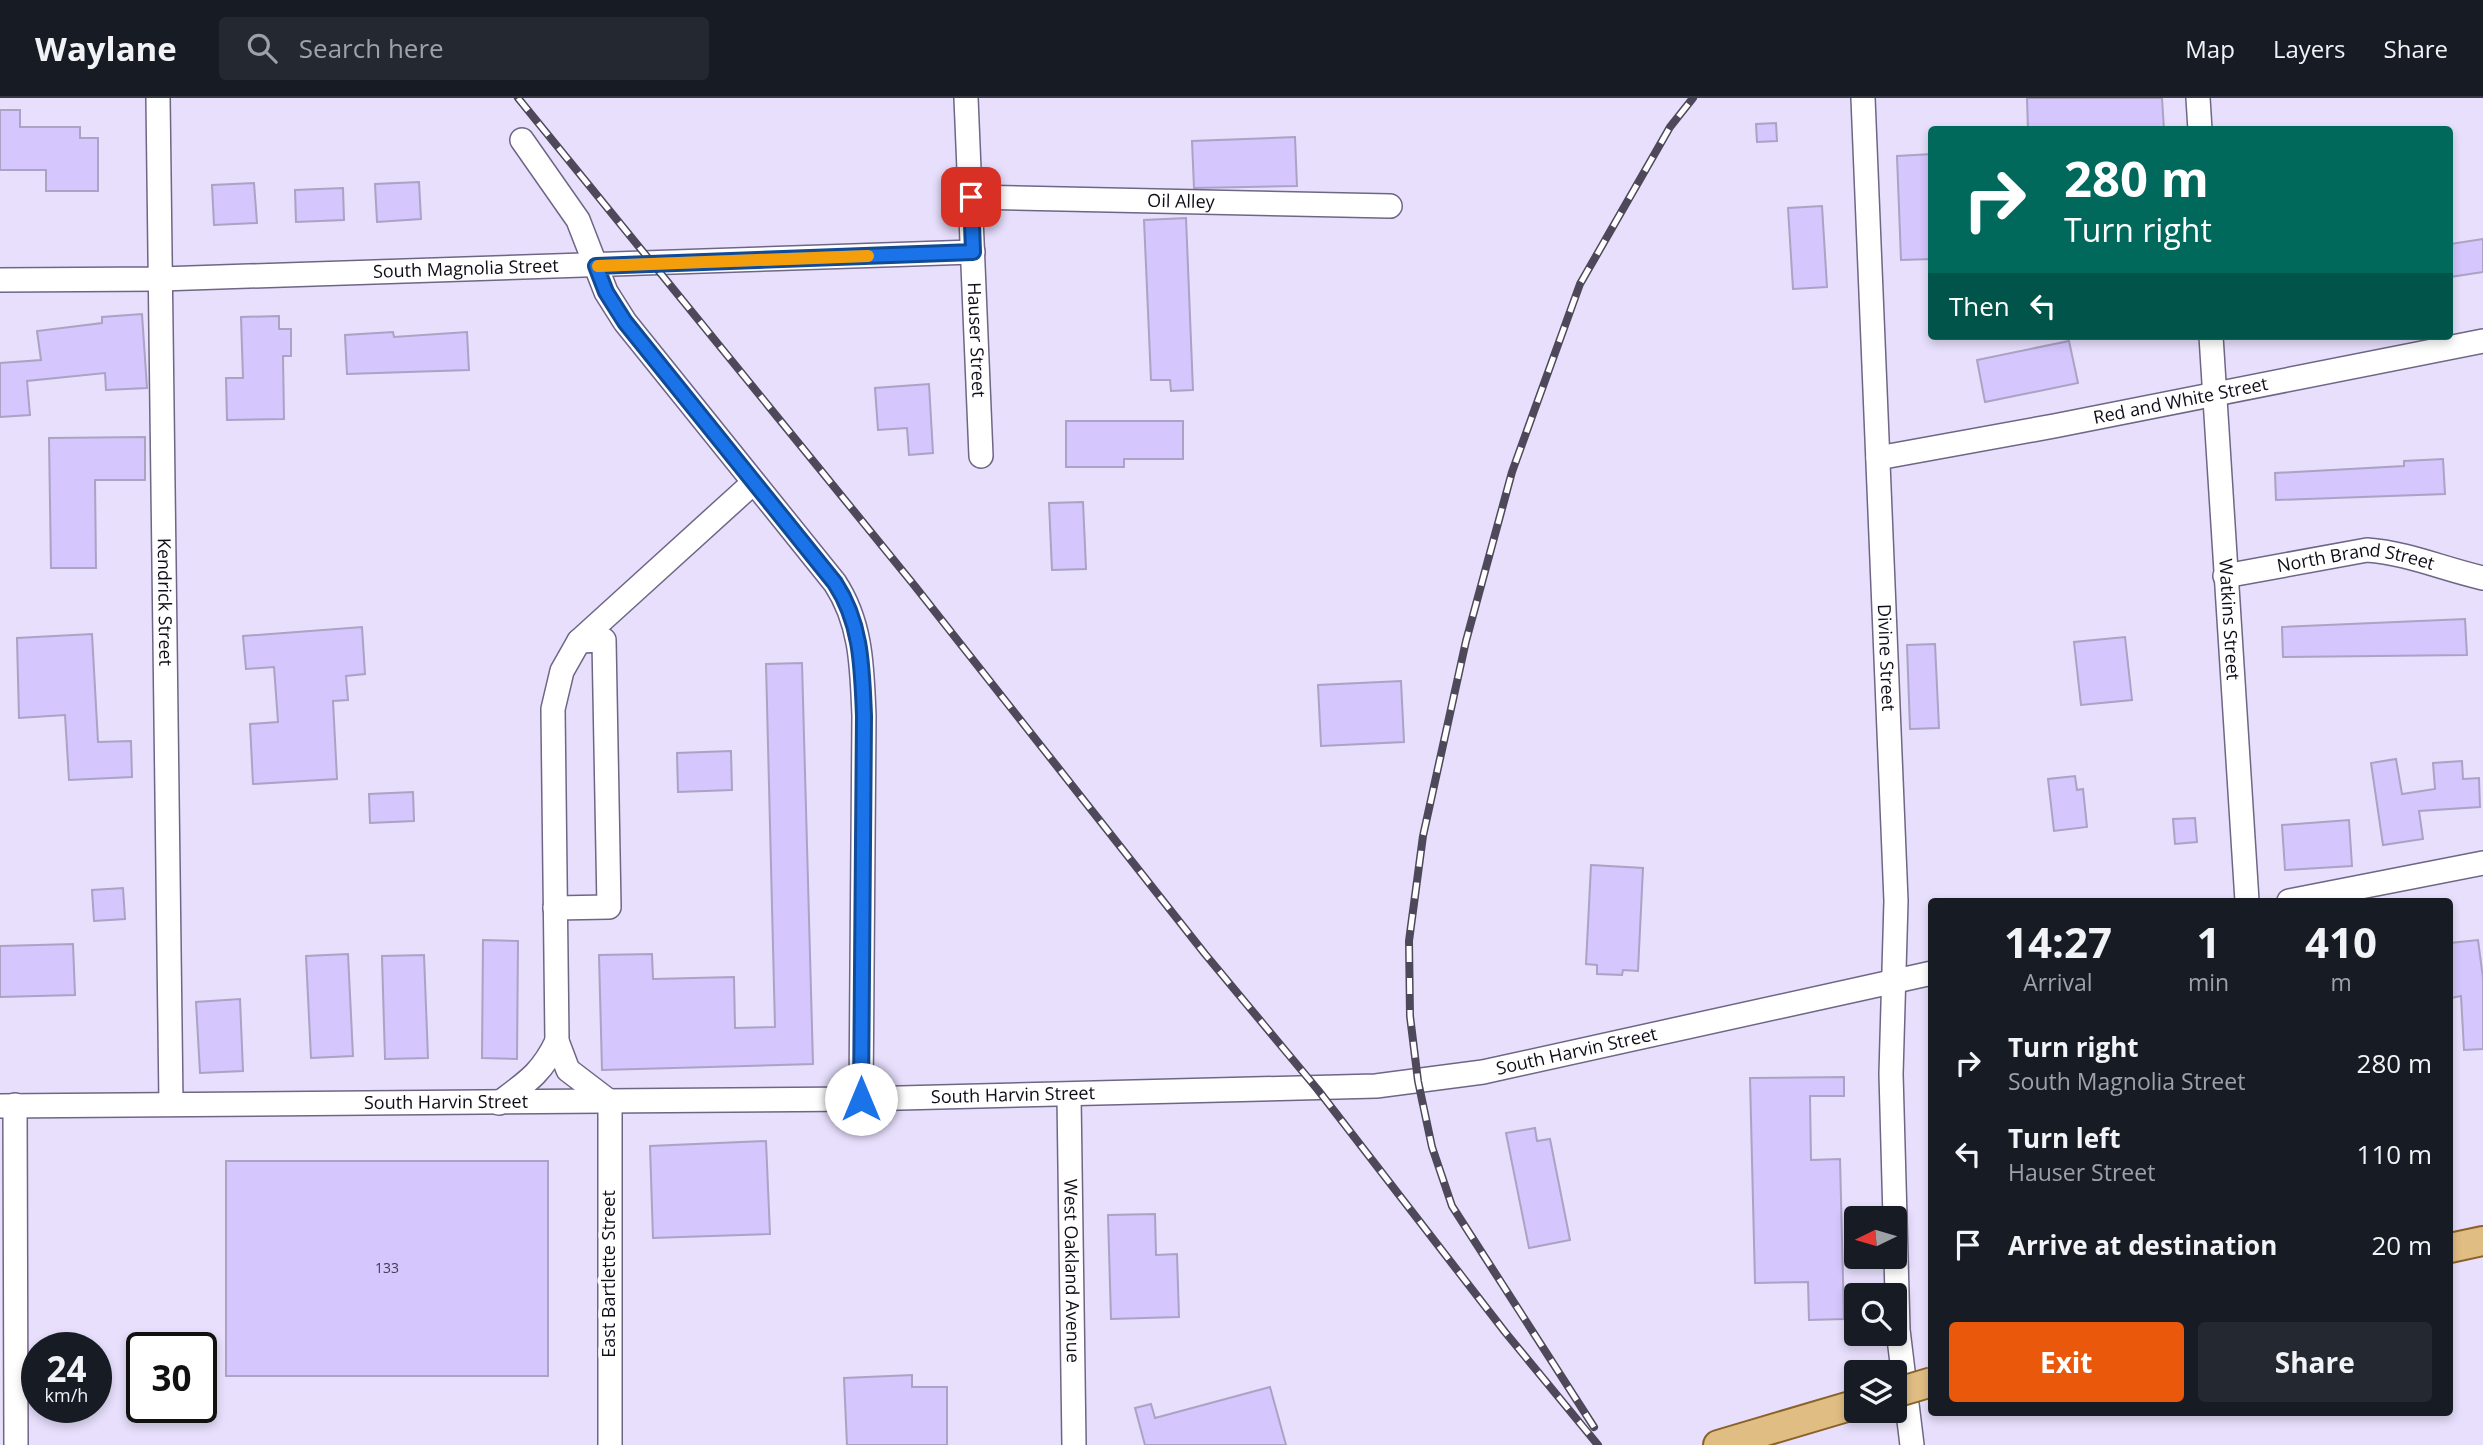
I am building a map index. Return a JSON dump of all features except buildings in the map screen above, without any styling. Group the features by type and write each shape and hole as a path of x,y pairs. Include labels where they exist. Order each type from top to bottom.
{"main road":[{"path":"2453,1247 2483,1241"},
{"path":"1907,1389 1928,1383"},
{"path":"1718,1445 1844,1409"}],"street":[{"name":"Kendrick Street","path":"158,98 172,1104"},
{"name":"Hauser Street","path":"966,98 981,456"},
{"name":"Divine Street","path":"1863,98 1896,901 1891,1074 1895,1206"},
{"path":"2198,98 2200,126"},
{"path":"522,140 578,220 606,292 625,322 835,583 854,617 861,659 864,716 861,1099"},
{"name":"Oil Alley","path":"971,197 1390,206"},
{"name":"South Magnolia Street","path":"0,280 161,279 973,252"},
{"name":"Watkins Street","path":"2211,340 2247,898"},
{"name":"Red and White Street","path":"1878,457 2483,341"},
{"path":"610,1102 568,1070 557,1041 553,709 562,671 579,641 753,483"},
{"name":"North Brand Street","path":"2225,576 2367,550 2388,551 2435,562 2483,578"},
{"path":"555,908 608,907 604,640 579,641"},
{"path":"2304,898 2483,863"},
{"name":"South Harvin Street","path":"8,1106 861,1099 1318,1090 1483,1072 1928,974"},
{"path":"499,1103 535,1077 545,1065 557,1041"},
{"name":"West Oakland Avenue","path":"1069,1096 1074,1445"},
{"name":"East Bartlette Street","path":"610,1102 610,1445"},
{"path":"8,1106 16,1445"},
{"name":"Divine Street","path":"1896,1269 1898,1330 1912,1445"}],"railway":[{"path":"518,98 914,585 1205,954 1318,1090 1505,1332 1598,1445"},
{"path":"1594,1427 1452,1206 1432,1147 1418,1081 1410,1016 1409,941 1423,836 1466,641 1512,472 1580,284 1670,127 1693,98"}],"slow traffic":[{"path":"598,266 868,256"}],"route":[{"path":"861,1099 864,716 861,659 854,617 849,603 835,583 796,538 625,322 606,292 596,266 973,252 971,197"}]}
